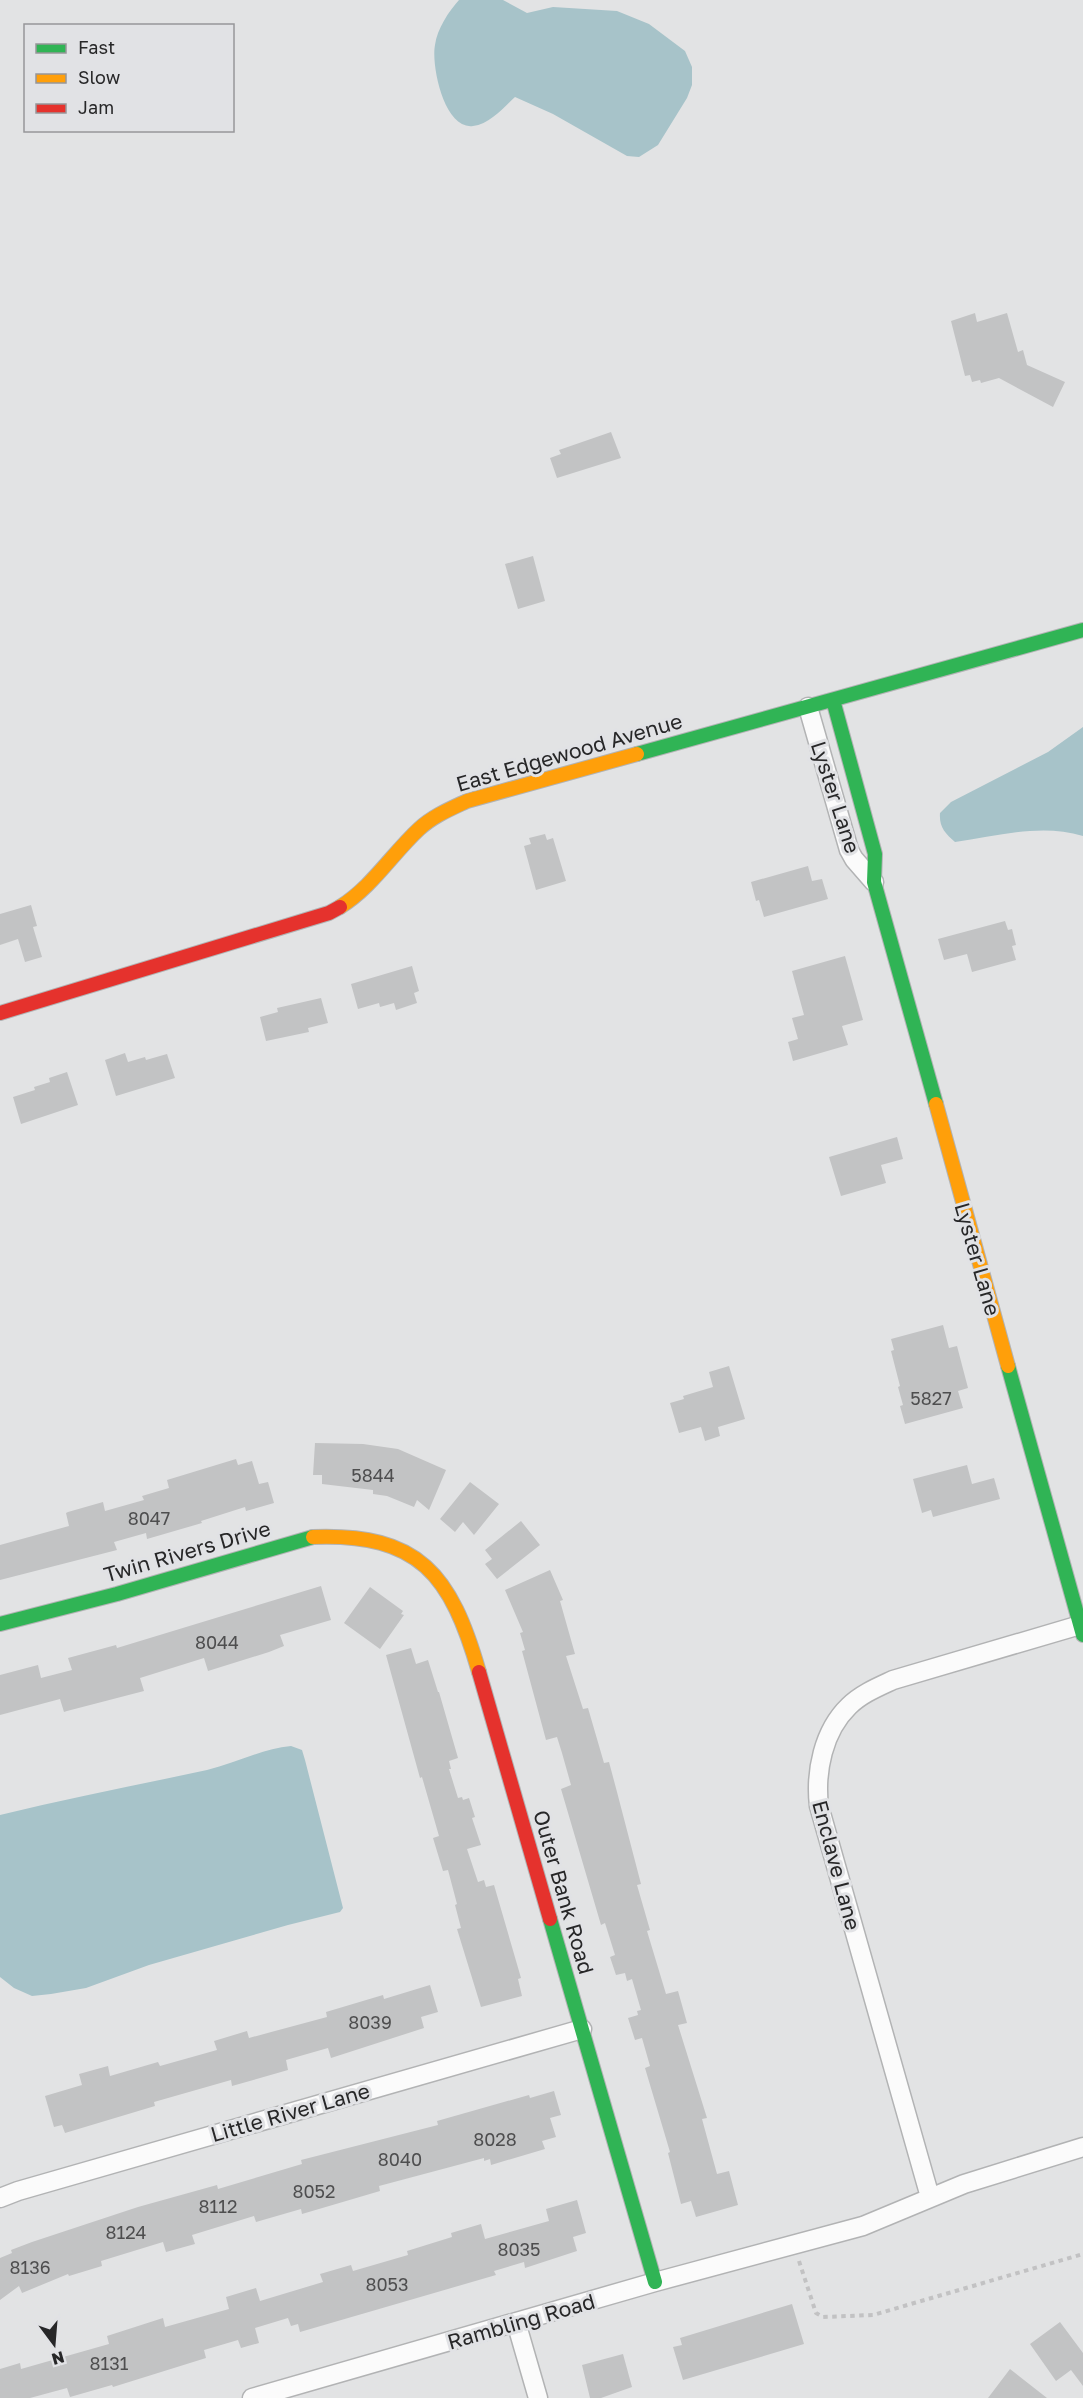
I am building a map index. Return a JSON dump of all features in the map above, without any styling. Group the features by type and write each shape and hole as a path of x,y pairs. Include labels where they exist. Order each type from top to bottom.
{"street":[{"name":"East Edgewood Avenue","path":"0,1013 329,913 343,906 367,887 419,829 431,819 466,801 1083,630"},
{"name":"Lyster Lane","path":"833,700 875,854 874,882 1082,1630"},
{"name":"Lyster Lane","path":"808,707 849,850 874,882"},
{"name":"Twin Rivers Drive","path":"0,1624 117,1594 310,1537 334,1535 364,1537 387,1544"},
{"name":"Outer Bank Road","path":"387,1544 408,1554 429,1569 458,1605 471,1642 655,2283"},
{"name":"Enclave Lane","path":"930,2197 819,1806 818,1768 836,1724 848,1706 871,1690 893,1680 1082,1630"},
{"name":"Little River Lane","path":"0,2198 582,2028"},
{"name":"Rambling Road","path":"252,2398 863,2226 896,2214 930,2197 1083,2147"},
{"path":"516,2322 537,2398"}],"path":[{"path":"793,2247 816,2313 823,2317 873,2314 1083,2254"}],"water":[{"path":"459,0 503,0 527,13 553,7 617,11 649,24 685,51 692,67 692,85 687,98 658,145 639,157 627,156 553,114 515,97 485,122 473,126 463,124 454,118 447,107 438,80 434,54 436,39 441,27"},
{"path":"1083,727 1083,836 1067,832 1035,831 955,842 946,833 942,826 940,813 951,802 1048,752"},
{"path":"291,1746 302,1750 305,1760 343,1908 340,1912 149,1965 86,1988 32,1996 14,1988 0,1977 0,1815 207,1770 270,1750"}],"building":[{"path":"975,313 977,322 1007,313 1018,352 1023,350 1027,365 1065,382 1053,407 999,378 981,383 980,380 972,382 970,375 965,376 951,321"},
{"path":"611,432 621,458 557,478 550,458 561,454 559,450"},
{"path":"533,556 545,601 518,609 505,564"},
{"path":"545,834 547,840 553,838 566,881 536,890 524,846 531,844 529,838"},
{"path":"808,866 812,881 822,879 828,899 764,917 759,900 756,901 751,882"},
{"path":"31,905 37,926 33,927 42,957 25,962 18,939 0,945 0,914"},
{"path":"1005,921 1008,930 1012,929 1016,945 1012,946 1016,960 972,972 967,954 944,960 938,939"},
{"path":"845,956 863,1020 842,1026 848,1045 793,1061 788,1042 798,1039 792,1018 804,1015 792,971"},
{"path":"412,966 419,991 414,993 417,1003 396,1010 394,1003 380,1007 379,1003 358,1009 351,984"},
{"path":"321,998 328,1023 308,1028 309,1032 266,1041 260,1017 278,1012 277,1008"},
{"path":"125,1053 128,1062 167,1054 175,1078 116,1096 105,1060"},
{"path":"67,1072 78,1105 21,1124 13,1097 35,1090 34,1087 50,1082 49,1078"},
{"path":"897,1137 903,1159 881,1165 886,1183 841,1196 829,1157"},
{"path":"943,1325 949,1348 957,1346 968,1388 958,1391 963,1408 905,1424 900,1406 903,1405 891,1351 894,1350 891,1339"},
{"path":"729,1366 745,1419 718,1427 720,1436 705,1441 701,1427 679,1433 670,1403 684,1399 683,1396 713,1387 709,1372"},
{"path":"315,1443 363,1444 398,1449 446,1470 429,1510 417,1500 414,1507 387,1496 373,1494 373,1490 322,1484 322,1475 313,1475"},
{"path":"236,1459 238,1465 252,1461 259,1484 268,1482 274,1503 246,1511 245,1507 201,1521 202,1523 147,1539 146,1533 114,1542 117,1550 0,1580 0,1545 69,1526 66,1513 68,1512 103,1502 105,1511 144,1500 142,1496 169,1488 167,1480"},
{"path":"967,1465 972,1484 994,1478 1000,1499 933,1517 931,1510 922,1513 913,1479"},
{"path":"470,1482 499,1504 474,1535 463,1522 455,1532 440,1519"},
{"path":"521,1521 540,1545 497,1579 485,1564 492,1559 485,1550"},
{"path":"550,1570 563,1600 560,1601 575,1654 566,1656 583,1709 588,1708 604,1763 609,1762 641,1884 637,1885 650,1930 647,1931 666,1994 678,1991 687,2023 678,2025 707,2118 702,2119 717,2174 729,2171 738,2205 696,2217 691,2201 681,2204 668,2153 670,2152 645,2068 650,2066 642,2038 635,2040 628,2018 638,2015 637,2011 641,2010 632,1979 627,1981 625,1973 616,1975 610,1957 615,1955 605,1923 601,1925 561,1789 571,1785 562,1753 557,1737 546,1740 522,1651 525,1650 520,1633 523,1632 505,1590"},
{"path":"321,1586 331,1620 280,1635 284,1646 208,1671 204,1658 140,1678 144,1691 64,1712 60,1699 0,1715 0,1675 38,1665 41,1678 72,1670 68,1658 116,1645 117,1648"},
{"path":"370,1587 403,1611 401,1614 404,1615 380,1649 344,1623"},
{"path":"411,1648 416,1664 428,1660 439,1692 458,1758 449,1761 451,1769 449,1769 458,1798 462,1797 463,1800 469,1798 475,1817 472,1818 481,1845 467,1849 478,1882 484,1880 486,1887 494,1885 521,1978 518,1979 522,1996 481,2007 457,1929 461,1928 448,1870 443,1871 433,1838 439,1836 422,1777 420,1778 386,1655"},
{"path":"430,1985 438,2012 421,2017 424,2028 331,2058 328,2048 286,2060 288,2070 232,2086 231,2080 154,2102 155,2106 65,2133 62,2125 54,2127 45,2096 82,2085 79,2074 108,2066 110,2076 158,2062 160,2066 217,2050 214,2041 247,2031 249,2038 327,2017 326,2012 383,1995 384,1999"},
{"path":"554,2091 561,2115 550,2118 556,2137 542,2141 545,2149 491,2165 490,2159 484,2161 484,2158 379,2186 380,2191 302,2214 301,2209 256,2222 254,2216 192,2235 195,2244 166,2252 163,2242 101,2261 102,2266 69,2276 68,2274 22,2293 19,2286 0,2300 0,2258 12,2253 11,2250 32,2242 138,2207 217,2185 218,2189 302,2164 301,2160 438,2125 437,2121 529,2095 530,2098"},
{"path":"577,2200 586,2233 573,2237 577,2251 525,2268 524,2262 494,2271 496,2275 300,2332 298,2324 291,2326 288,2318 255,2328 259,2343 241,2348 238,2340 204,2350 206,2358 113,2387 112,2385 70,2397 67,2388 30,2398 0,2398 0,2369 20,2363 21,2369 109,2344 107,2336 163,2318 165,2327 229,2309 226,2297 256,2288 260,2301 323,2282 320,2274 351,2265 353,2271 408,2255 407,2251 452,2237 451,2233 481,2224 485,2239 549,2221 546,2209"},
{"path":"792,2304 804,2344 683,2380 673,2347 682,2345 680,2338"},
{"path":"1060,2322 1083,2353 1083,2386 1071,2370 1056,2381 1030,2344"},
{"path":"623,2354 632,2387 601,2398 590,2398 582,2365"},
{"path":"1010,2369 1047,2398 988,2398"}],"traffic: fast":[{"path":"637,754 1083,630"},
{"path":"833,700 875,854 874,882 936,1104"},
{"path":"1008,1366 1083,1635"},
{"path":"0,1624 117,1594 313,1537"},
{"path":"550,1919 655,2282"}],"traffic: slow":[{"path":"340,907 362,890 419,829 448,810 467,801 637,754"},
{"path":"936,1104 1008,1366"},
{"path":"313,1537 350,1538 380,1543 405,1552 426,1567 442,1586 456,1609 479,1672"}],"traffic: jam":[{"path":"0,1013 329,913 340,907"},
{"path":"479,1672 550,1919"}]}
